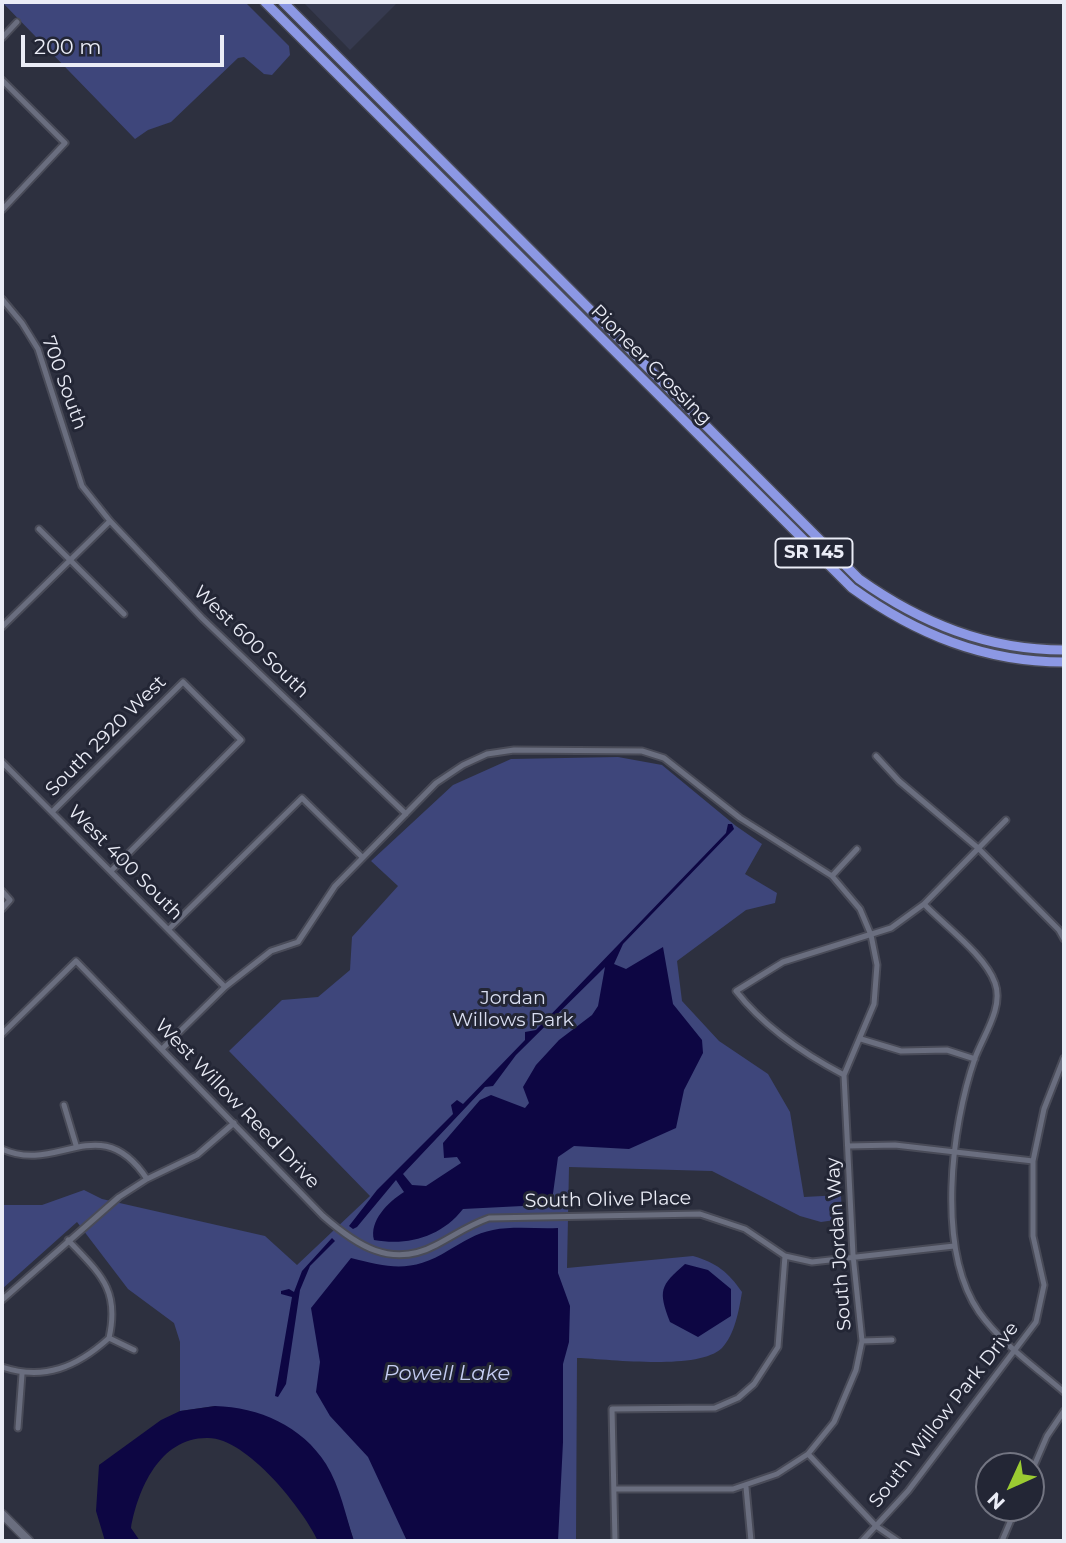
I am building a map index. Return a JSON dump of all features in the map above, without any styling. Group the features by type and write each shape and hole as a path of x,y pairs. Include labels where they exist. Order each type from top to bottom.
{"highway":[{"name":"Pioneer Crossing","path":"265,2 852,588 890,614 940,639 994,655 1064,662"},
{"name":"Pioneer Crossing","path":"283,2 859,579 916,615 944,628 998,644 1064,650"}],"main road":[{"path":"2,1514 29,1541"}],"street":[{"path":"2,38 17,22"},
{"path":"2,80 65,143 2,210"},
{"name":"700 South","path":"2,299 22,323 38,349 82,486"},
{"name":"West 600 South","path":"82,486 110,521 202,618 406,814"},
{"path":"2,627 110,521"},
{"path":"39,529 124,614"},
{"name":"South 2920 West","path":"52,812 183,682 241,740 111,871"},
{"name":"South Jordan Way","path":"406,814 436,783 463,765 487,754 514,750 642,751 664,758 740,818 832,876 860,909 871,935 877,965 874,1004 844,1075 853,1255 862,1341 845,1401 834,1422 808,1454 777,1474 746,1487 616,1489"},
{"path":"876,756 899,781 978,848 1059,930 1064,939"},
{"name":"West 400 South","path":"2,762 225,987"},
{"path":"169,929 302,798 362,858"},
{"path":"163,1049 225,987 271,951 298,942 335,886 406,814"},
{"path":"844,1075 806,1055 751,1010 736,991 783,962 891,928 924,904 1006,820"},
{"path":"832,876 857,849"},
{"path":"2,891 10,900 2,909"},
{"path":"924,904 990,972 995,983 997,1004 975,1059 962,1104 952,1195 956,1263 972,1301 992,1329 1064,1392"},
{"name":"West Willow Reed Drive","path":"2,1034 76,961 323,1216 354,1243 385,1254"},
{"path":"861,1039 901,1051 947,1050 975,1059"},
{"name":"South Willow Park Drive","path":"862,1541 908,1491 1036,1322 1044,1285 1032,1236 1033,1161 1044,1109 1064,1058"},
{"path":"64,1105 76,1145"},
{"path":"2,1300 119,1197 147,1179 197,1155 234,1123"},
{"path":"2,1149 37,1158 76,1145 97,1144 114,1148 136,1162 147,1179"},
{"path":"848,1146 895,1144 1033,1161"},
{"name":"South Olive Place","path":"385,1254 413,1253 435,1246 465,1226 489,1218 700,1214 745,1229 785,1256 813,1262 853,1255 954,1246"},
{"path":"2,1367 22,1374 59,1370 90,1356 109,1338 114,1317 113,1300 102,1276 68,1240"},
{"path":"615,1541 616,1489 612,1409 715,1408 738,1398 754,1384 778,1347 785,1256"},
{"path":"109,1338 134,1350"},
{"path":"862,1341 892,1340"},
{"path":"18,1428 22,1374"},
{"path":"1040,1452 1064,1411"},
{"path":"808,1454 876,1526 898,1541"},
{"path":"746,1487 751,1541"},
{"path":"1002,1541 1010,1522"}],"shaded area":[{"path":"303,2 398,2 350,50"}],"green space":[{"path":"2,2 245,2 289,46 290,55 272,75 264,74 244,57 238,58 171,122 148,130 135,139"},
{"name":"Jordan Willows Park","path":"618,757 662,765 762,844 745,874 777,893 775,903 746,910 677,961 682,1001 719,1041 768,1074 790,1112 804,1197 841,1195 842,1219 821,1222 800,1216 712,1171 569,1167 567,1268 693,1256 709,1262 727,1274 742,1292 736,1322 730,1336 722,1348 710,1355 674,1362 577,1358 576,1541 354,1541 336,1486 215,1406 180,1411 180,1342 174,1323 128,1289 77,1222 2,1289 2,1205 42,1205 84,1190 102,1199 265,1236 297,1265 370,1196 229,1051 282,1000 318,997 350,970 352,937 398,886 371,861 453,785 511,759"}],"water":[{"path":"728,824 732,824 734,829 623,944 614,964 626,969 663,947 673,1004 702,1040 703,1053 684,1090 676,1128 629,1149 574,1146 558,1157 552,1201 542,1205 463,1209 445,1226 423,1237 399,1242 374,1240 377,1219 392,1201 404,1192 396,1180 357,1227 353,1229 349,1226 377,1190 453,1114 451,1105 457,1100 463,1104 525,1040 525,1032 536,1030 726,833","holes":["605,967 598,1006 592,1015 559,1040 536,1065 523,1087 529,1103 525,1108 491,1095 480,1100 443,1143 444,1158 457,1157 461,1163 426,1186 412,1185 403,1174 485,1087 493,1086 516,1055"]},
{"name":"Powell Lake","path":"558,1228 558,1273 570,1306 569,1342 563,1364 563,1442 558,1541 407,1541 368,1457 330,1416 316,1392 320,1362 311,1308 351,1258 389,1266 412,1265 436,1257 487,1231"},
{"path":"332,1238 335,1241 310,1266 300,1290 286,1384 278,1397 275,1396 292,1297 281,1294 281,1291 289,1289 294,1292 302,1271"},
{"path":"685,1264 708,1270 731,1289 731,1316 698,1337 670,1322 664,1303 666,1284"},
{"path":"215,1406 248,1410 263,1415 292,1429 305,1439 331,1473 354,1541 318,1541 287,1494 256,1462 223,1441 208,1438 191,1440 177,1446 154,1468 139,1497 131,1528 140,1541 105,1541 96,1511 99,1465 161,1420 180,1411"}]}
